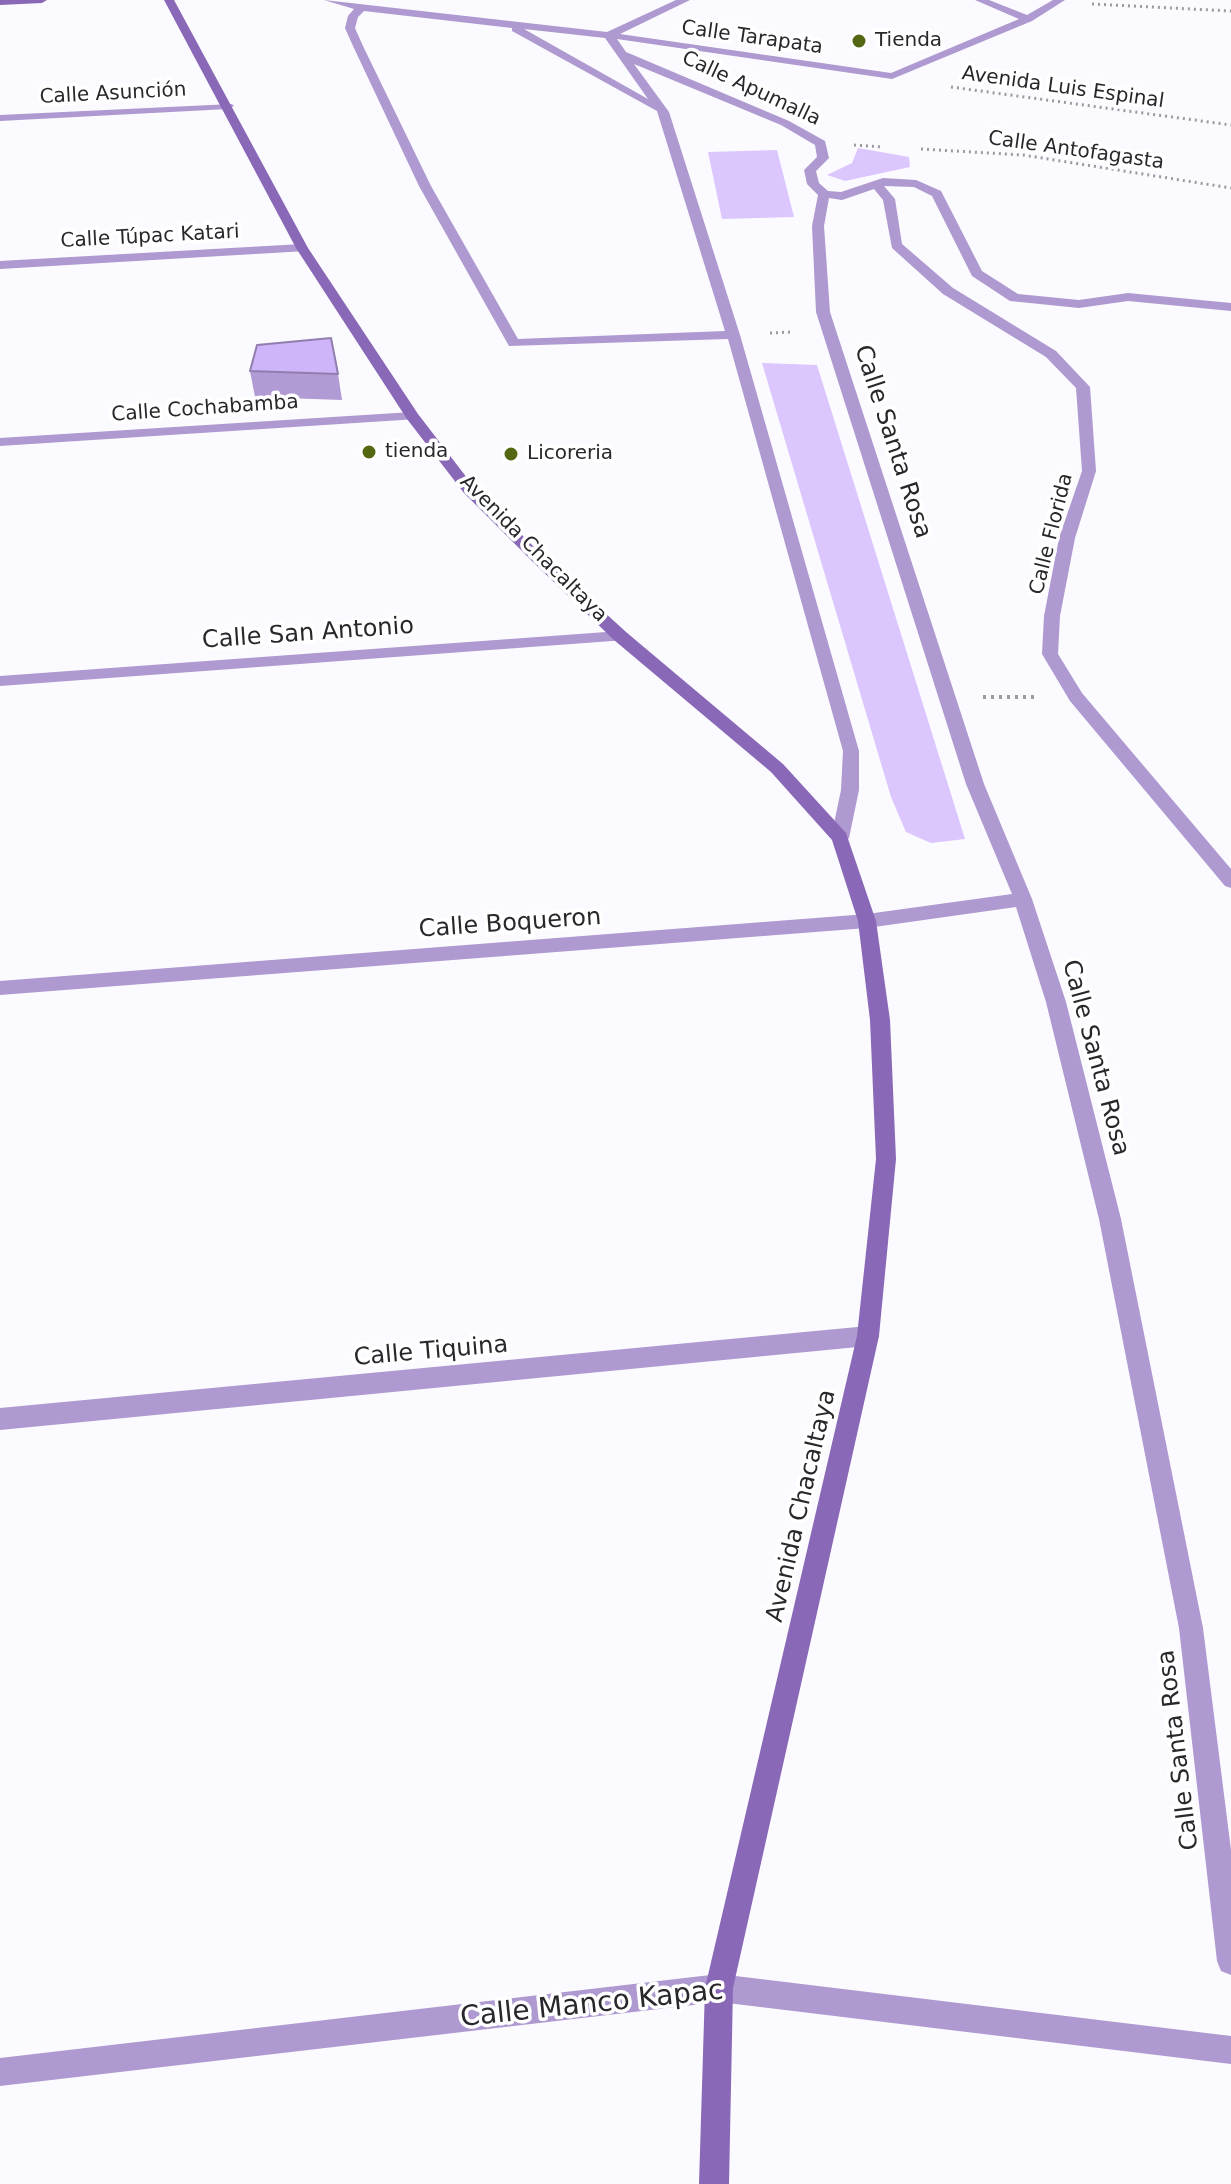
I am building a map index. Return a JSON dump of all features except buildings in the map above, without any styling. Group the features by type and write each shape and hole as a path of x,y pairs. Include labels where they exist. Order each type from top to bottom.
{"street":[{"path":"0,2 42,0"},
{"name":"Avenida Chacaltaya","path":"169,0 302,248 412,416 469,490 620,636 777,768 840,838 867,921 880,1020 886,1159 868,1336 719,1988 714,2184"},
{"name":"Calle Tarapata","path":"329,0 362,8 608,35 892,76"},
{"path":"608,35 649,8 685,0"},
{"path":"980,0 1028,19"},
{"path":"892,76 1028,19 1060,1"},
{"path":"362,8 353,16 350,28 358,46 425,186 514,343 733,335"},
{"path":"509,25 663,112"},
{"name":"Avenida Chacaltaya","path":"608,35 663,112 733,335 851,751 850,790 840,838"},
{"name":"Calle Apumalla","path":"618,53 785,123 821,143 823,158 810,170 813,184 824,194"},
{"name":"Calle Asunción","path":"0,118 228,106"},
{"path":"824,194 842,196 877,185 916,184 937,194 977,273 1015,298 1079,304 1128,297 1231,307"},
{"name":"Calle Florida","path":"877,185 889,199 896,245 948,291 1051,354 1083,387 1089,471 1067,538 1052,616 1050,654 1076,697 1231,881"},
{"name":"Calle Santa Rosa","path":"824,194 818,226 823,312 975,784 1023,899 1056,1002 1110,1219 1191,1628 1231,1961"},
{"name":"Calle Túpac Katari","path":"0,265 302,248"},
{"name":"Calle Cochabamba","path":"0,442 412,416"},
{"name":"Calle San Antonio","path":"0,681 620,636"},
{"name":"Calle Boqueron","path":"0,988 867,921 1023,899"},
{"name":"Calle Tiquina","path":"0,1419 868,1336"},
{"name":"Calle Manco Kapac","path":"0,2072 719,1988 1231,2050"}],"path":[{"path":"1060,1 1231,11"},
{"name":"Avenida Luis Espinal","path":"892,76 1231,125"},
{"path":"821,143 893,148"},
{"name":"Calle Antofagasta","path":"907,148 1023,155 1231,188"},
{"path":"733,335 829,330"},
{"path":"946,697 1076,697"}],"shaded area":[{"path":"858,148 909,157 910,167 845,181 827,175 852,163"},
{"path":"777,150 794,217 722,219 708,152"},
{"path":"762,363 817,365 965,839 931,843 906,832 891,797"}],"place":[{"name":"Tienda","path":"859,41"},
{"name":"tienda","path":"369,452"},
{"name":"Licoreria","path":"511,454"}]}
